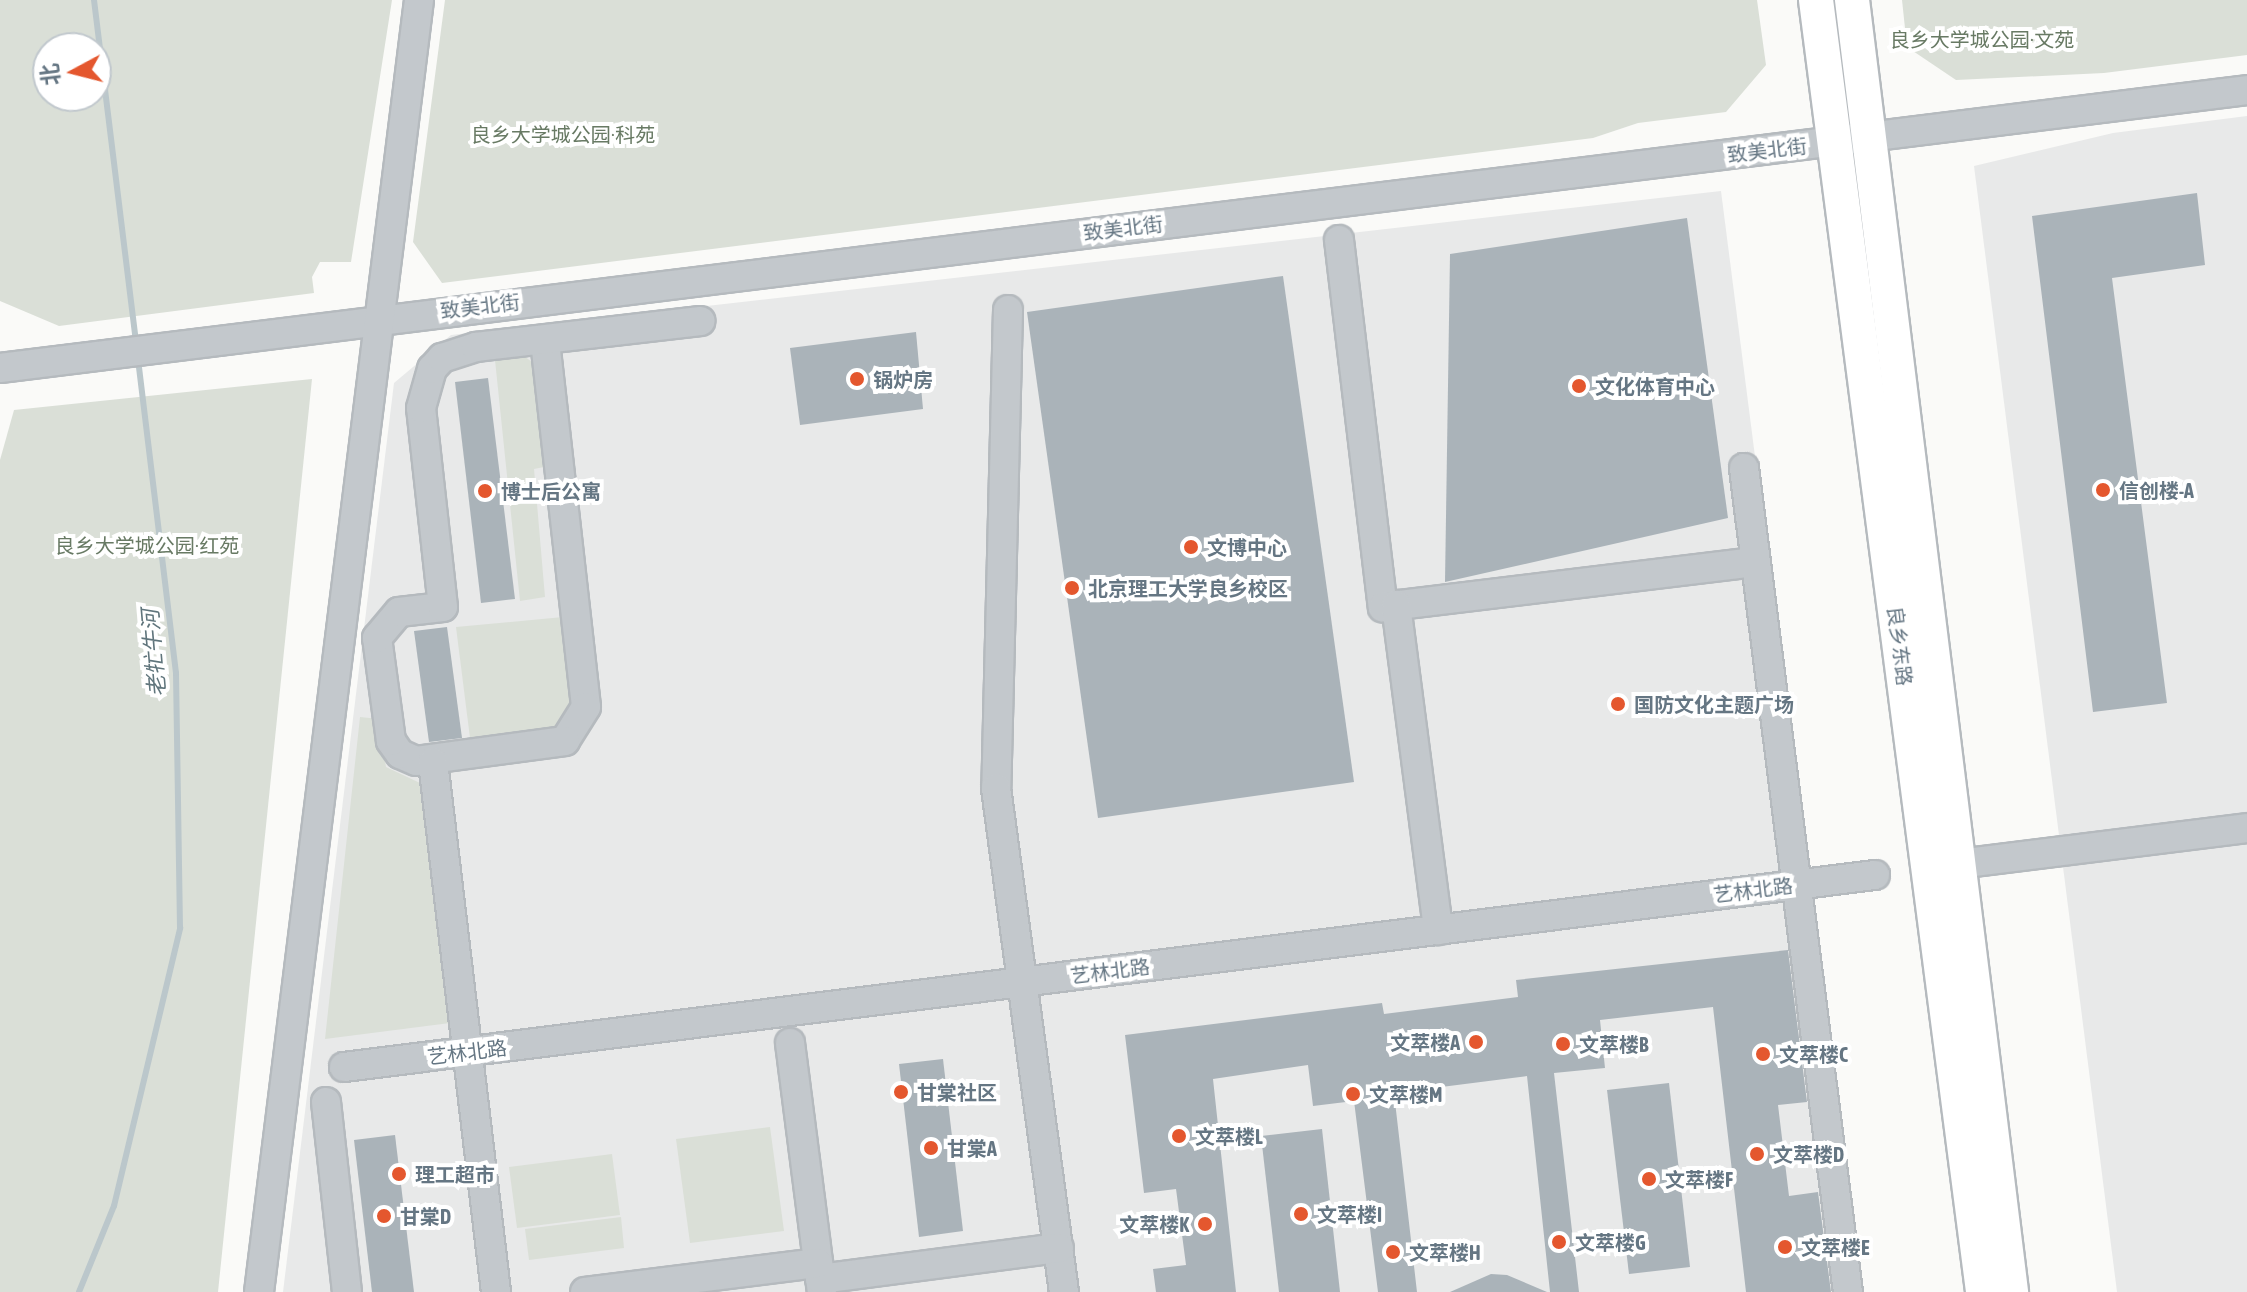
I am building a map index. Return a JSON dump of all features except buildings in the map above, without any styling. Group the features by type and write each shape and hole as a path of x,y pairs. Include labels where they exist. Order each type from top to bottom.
{"main road":[{"name":"良乡东路","path":"1816,0 1983,1292"},
{"name":"良乡东路","path":"1852,0 2011,1292"}],"street":[{"path":"259,1292 377,319 419,0"},
{"name":"致美北街","path":"0,368 2247,90"},
{"path":"1339,240 1383,607 1755,562"},
{"path":"1008,310 996,788 1064,1292"},
{"path":"545,341 586,707 565,741 433,762 400,754 391,741 377,638 399,612 443,607 421,391 442,358 476,347 700,321"},
{"path":"1744,468 1848,1292"},
{"path":"1396,605 1438,930"},
{"path":"433,762 496,1292"},
{"path":"1959,864 2247,828"},
{"name":"艺林北路","path":"344,1067 1875,875"},
{"path":"790,1043 820,1278"},
{"path":"326,1102 347,1292"},
{"path":"585,1292 820,1278 1059,1248"}],"shaded area":[{"path":"2247,116 2247,1292 2117,1292 1974,166 2113,133"},
{"name":"北京理工大学良乡校区","path":"1721,191 1862,1292 283,1292 394,383 451,335"}],"green space":[{"path":"0,0 392,0 351,262 320,262 312,277 314,293 59,326 0,301"},
{"name":"良乡大学城公园·科苑","path":"445,0 1757,0 1766,65 1726,112 1638,123 1593,138 442,283 413,242"},
{"name":"良乡大学城公园·文苑","path":"1902,0 2247,0 2247,55 2104,73 1956,80 1907,47"},
{"path":"524,356 536,365 549,466 534,469 545,597 520,601 495,360"},
{"name":"良乡大学城公园·红苑","path":"312,379 218,1292 0,1292 0,460 14,410"},
{"path":"563,617 573,713 546,737 471,746 456,627"},
{"path":"360,717 379,719 386,767 420,783 450,1023 325,1039"},
{"path":"770,1127 784,1231 690,1243 676,1139"},
{"path":"612,1154 620,1215 517,1228 509,1167"},
{"path":"621,1217 624,1248 529,1260 525,1229"}],"waterway":[{"name":"老牤牛河","path":"94,0 136,342"},
{"name":"老牤牛河","path":"79,1292 114,1206 180,928 176,673 138,357"}],"place":[{"name":"锅炉房","path":"857,379"},
{"name":"文化体育中心","path":"1579,386"},
{"name":"信创楼-A","path":"2103,490"},
{"name":"博士后公寓","path":"485,491"},
{"name":"文博中心","path":"1191,547"},
{"name":"北京理工大学良乡校区","path":"1072,588"},
{"name":"国防文化主题广场","path":"1618,704"},
{"name":"文萃楼A","path":"1476,1042"},
{"name":"文萃楼B","path":"1563,1044"},
{"name":"文萃楼C","path":"1763,1054"},
{"name":"甘棠社区","path":"901,1092"},
{"name":"文萃楼M","path":"1353,1094"},
{"name":"文萃楼L","path":"1179,1136"},
{"name":"甘棠A","path":"931,1148"},
{"name":"文萃楼D","path":"1757,1154"},
{"name":"理工超市","path":"399,1174"},
{"name":"文萃楼F","path":"1649,1179"},
{"name":"文萃楼I","path":"1301,1214"},
{"name":"甘棠D","path":"384,1216"},
{"name":"文萃楼K","path":"1205,1224"},
{"name":"文萃楼G","path":"1559,1242"},
{"name":"文萃楼E","path":"1785,1247"},
{"name":"文萃楼H","path":"1393,1252"}]}
